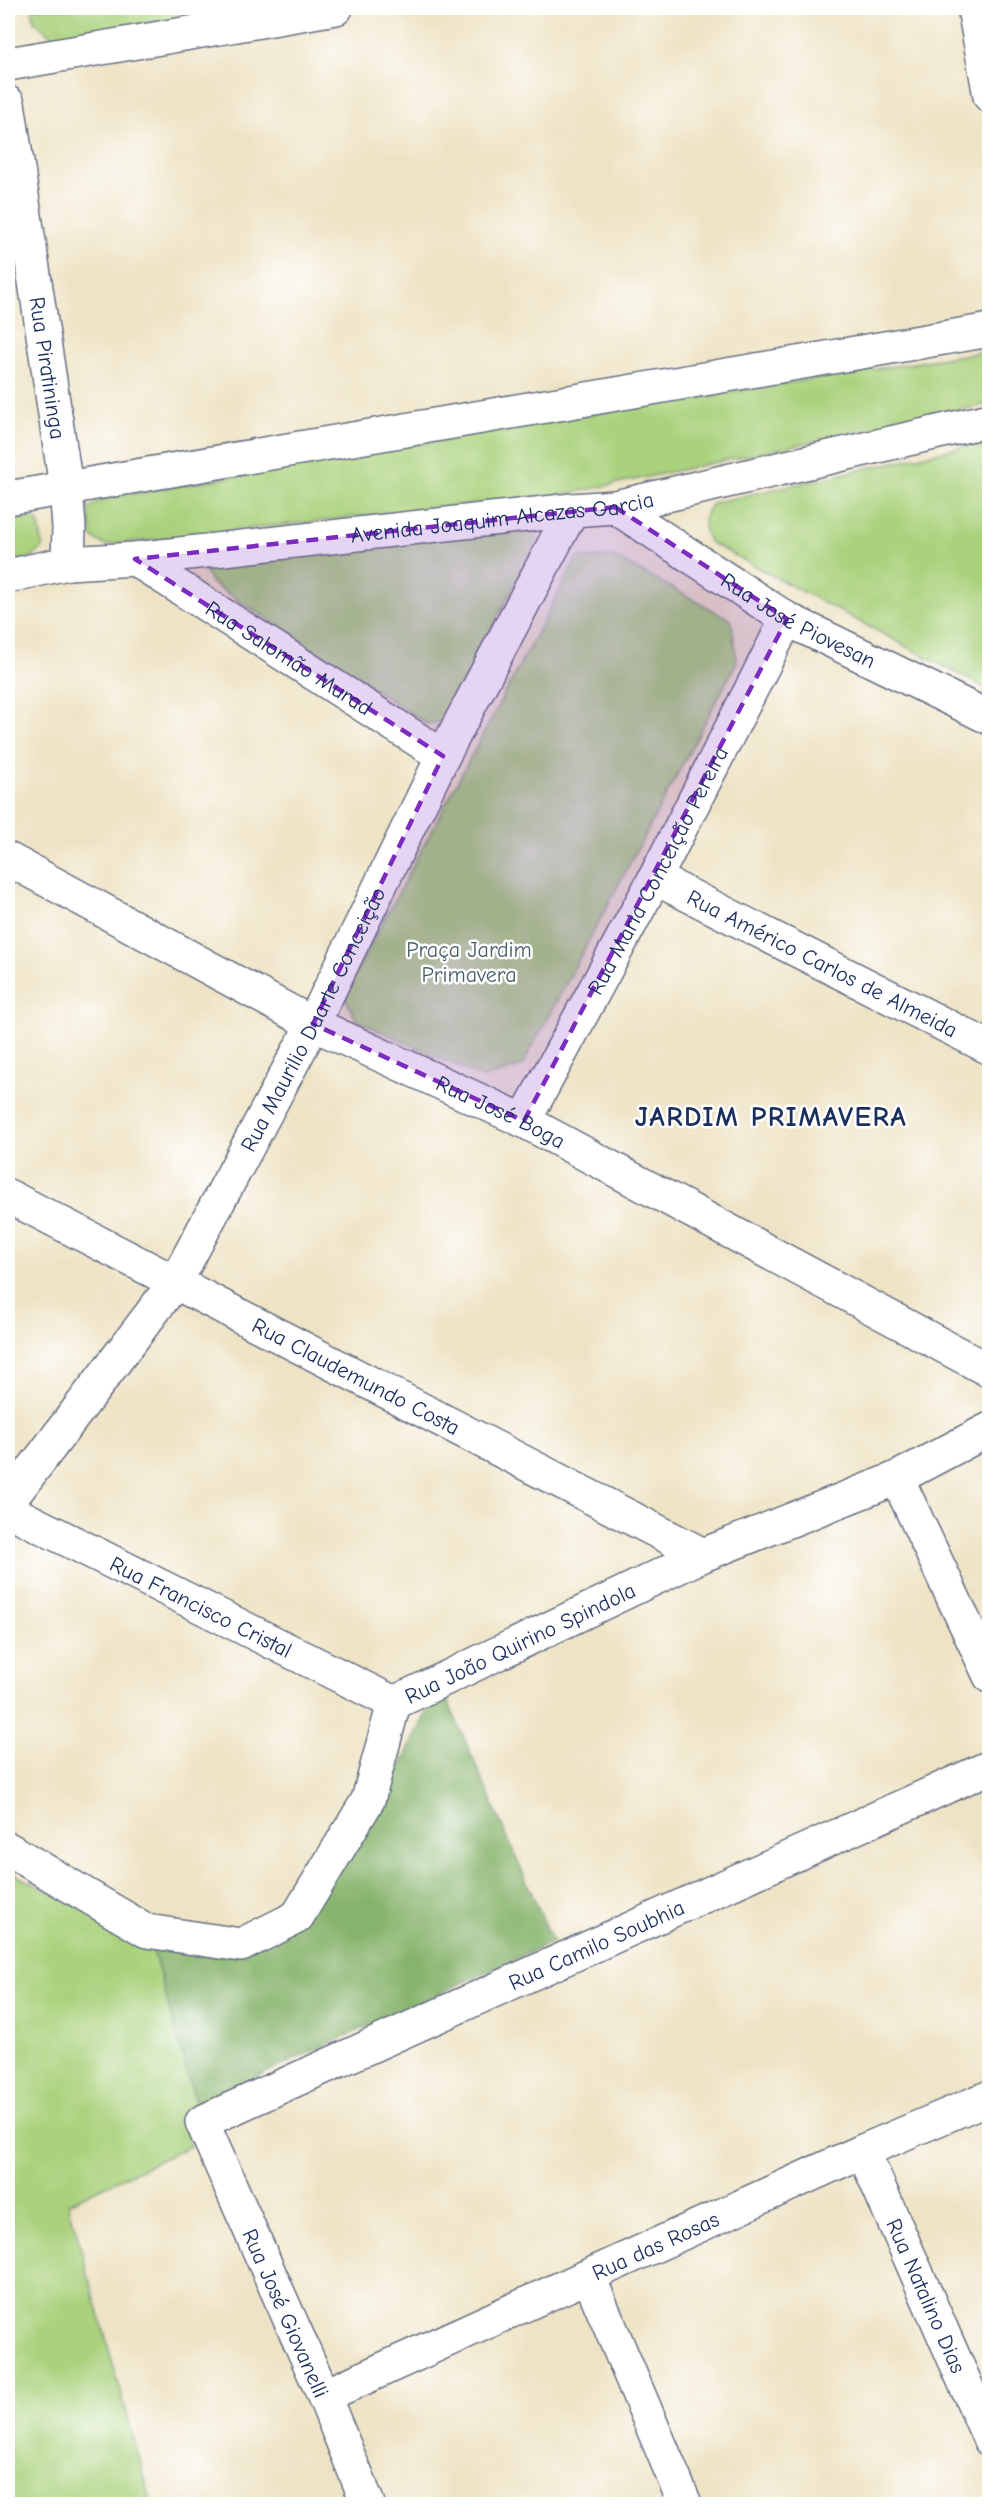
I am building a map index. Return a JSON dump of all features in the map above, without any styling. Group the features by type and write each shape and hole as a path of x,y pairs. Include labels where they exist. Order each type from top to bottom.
{"street":[{"path":"8,64 336,8"},
{"path":"974,8 990,96"},
{"name":"Rua Piratininga","path":"8,103 66,487 69,527 68,563"},
{"path":"8,498 990,330"},
{"name":"Avenida Joaquim Alcazas Garcia","path":"8,576 68,563 135,559 615,507 990,420"},
{"name":"Rua José Piovesan","path":"615,507 787,619 990,718"},
{"name":"Rua Maurilio Duarte Conceição","path":"8,1502 176,1281 314,1024 443,756 572,510"},
{"name":"Rua Salomão Murad","path":"135,559 443,756"},
{"name":"Rua Maria Conceição Pereira","path":"524,1121 655,878 787,619"},
{"name":"Rua José Boga","path":"8,859 314,1024 524,1121 990,1371"},
{"name":"Rua Américo Carlos de Almeida","path":"655,878 990,1048"},
{"name":"Rua Claudemundo Costa","path":"8,1196 703,1555"},
{"name":"Rua João Quirino Spindola","path":"8,1849 147,1931 241,1945 297,1917 368,1800 394,1702 703,1555 897,1478 990,1429"},
{"path":"897,1478 990,1676"},
{"name":"Rua Francisco Cristal","path":"8,1510 394,1702"},
{"name":"Rua Camilo Soubhia","path":"202,2122 990,1767"},
{"name":"Rua das Rosas","path":"324,2396 863,2151 990,2097"},
{"name":"Rua José Giovanelli","path":"202,2122 324,2396 368,2505"},
{"name":"Rua Natalino Dias","path":"863,2151 990,2440"},
{"path":"588,2277 685,2505"}],"highlighted area":[{"path":"615,507 787,619 524,1121 313,1024 443,756 135,559"}],"green space":[{"path":"32,8 231,8 56,40 34,21"},
{"path":"989,351 989,404 572,493 104,545 92,537 88,509 103,499 562,419"},
{"path":"989,441 989,690 709,542 704,526 706,513 713,503"},
{"path":"28,517 38,521 43,547 31,558 8,563 8,520"},
{"path":"530,528 537,538 531,554 443,721 427,724 212,583 205,572 207,565"},
{"name":"Praça Jardim Primavera","path":"614,557 731,620 737,662 522,1066 483,1078 356,1020 344,995 577,558"},
{"path":"447,1699 553,1942 196,2104 151,1943 243,1955 381,1807 429,1707"},
{"path":"8,1871 151,1943 196,2104 182,2116 190,2146 68,2203 152,2504 8,2504"}],"district":[{"name":"JARDIM PRIMAVERA","path":"771,1116"}]}
